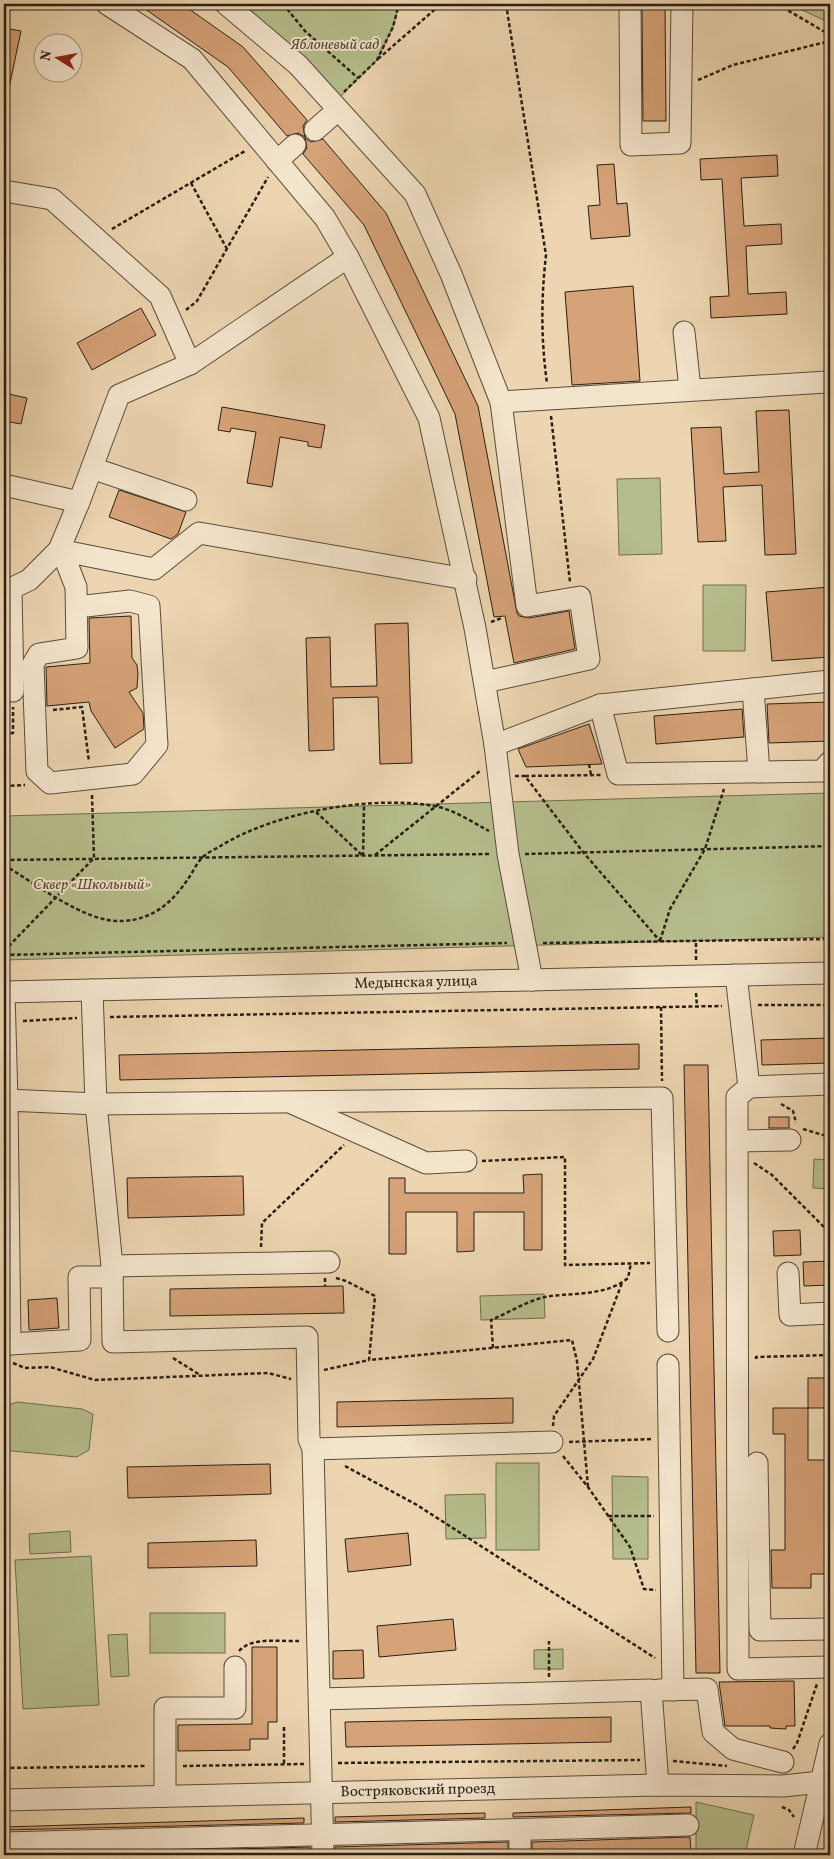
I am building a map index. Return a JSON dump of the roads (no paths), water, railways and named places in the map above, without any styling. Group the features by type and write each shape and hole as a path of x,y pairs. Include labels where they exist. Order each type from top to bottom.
{"street":[{"path":"107,4 192,59 325,218 348,257 430,418 466,579 485,682 495,746 490,773 508,854 532,980"},
{"path":"226,4 298,65 414,194 451,274 502,402 527,606 580,597 589,658 485,682"},
{"path":"630,4 631,145 680,143 682,4"},
{"path":"315,130 335,107"},
{"path":"277,161 295,146"},
{"path":"4,191 52,199 160,296 190,364"},
{"path":"13,691 7,590 29,580 60,550 119,395 190,364 348,257"},
{"path":"684,332 690,389"},
{"path":"502,402 827,382"},
{"path":"92,468 186,500"},
{"path":"4,486 79,502"},
{"path":"60,550 154,569 199,532 466,579"},
{"path":"60,550 76,587 77,648 39,654 33,664 37,771 50,783 133,774 157,745 149,606 130,601 77,607"},
{"path":"495,746 600,705 830,680"},
{"path":"753,689 759,772"},
{"path":"600,705 618,774 822,771 830,762"},
{"name":"Медынская улица","path":"4,992 830,973"},
{"path":"736,975 749,1087"},
{"path":"92,990 96,1104 112,1271 114,1342 307,1337 303,1379 309,1439 313,1448 319,1641 322,1845"},
{"path":"4,992 8,1350 80,1340 79,1277 112,1271 260,1263 327,1268"},
{"path":"827,1667 738,1669 738,1097 749,1087 830,1084"},
{"path":"6,1100 96,1104 662,1098 668,1331"},
{"path":"287,1101 426,1163 466,1161"},
{"path":"738,1147 790,1140"},
{"path":"788,1273 790,1315 830,1313"},
{"path":"668,1365 673,1680"},
{"path":"313,1448 552,1442"},
{"path":"757,1463 760,1630 830,1629"},
{"path":"165,1796 165,1708 235,1708 235,1667"},
{"path":"320,1699 651,1690 673,1680 707,1689 714,1732 733,1749 783,1762"},
{"path":"651,1690 658,1785"},
{"path":"804,1855 826,1781 830,1744"},
{"name":"Востряковский проезд","path":"4,1800 658,1785 783,1786 826,1781"},
{"path":"4,1843 322,1845 520,1830 688,1826"},
{"path":"520,1830 520,1855"}],"park label":[{"name":"Яблоневый сад","path":"335,45"},
{"name":"Сквер «Школьный»","path":"92,885"}]}
